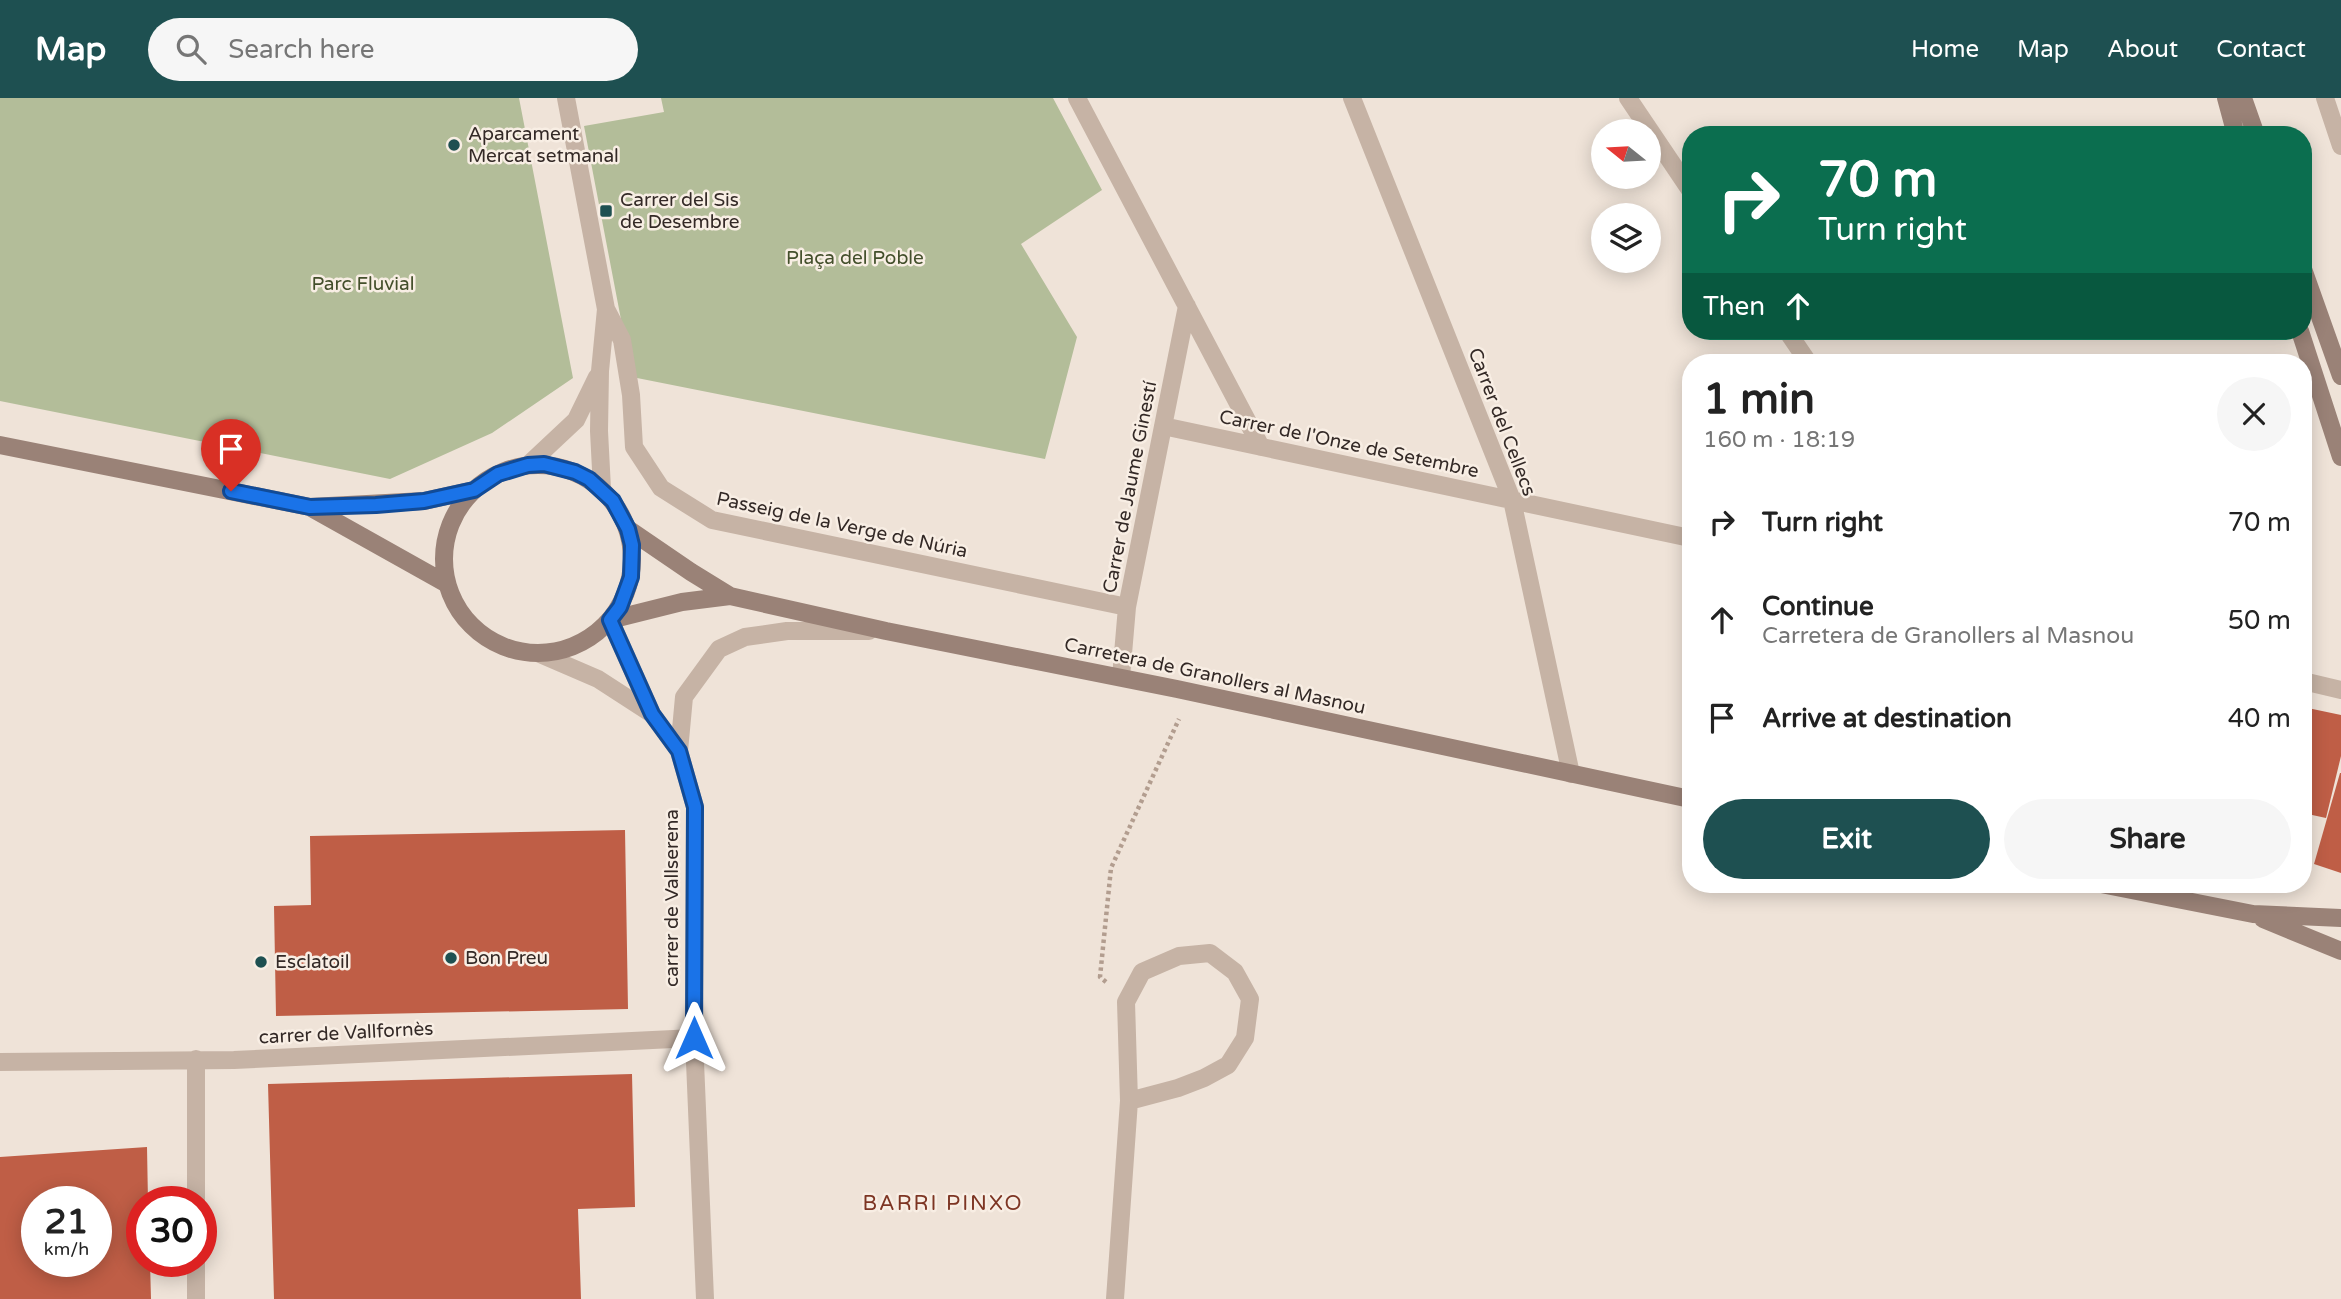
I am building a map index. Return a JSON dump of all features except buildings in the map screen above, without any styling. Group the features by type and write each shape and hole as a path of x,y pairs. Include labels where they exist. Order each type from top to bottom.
{"main road":[{"path":"2226,98 2233,126"},
{"path":"2243,98 2253,126"},
{"path":"2312,294 2341,376"},
{"path":"2312,368 2341,457"},
{"path":"0,445 310,507 424,501 474,490"},
{"path":"528,465 560,467 589,479 602,489 617,508 628,529 632,545 631,577 623,600 610,620 579,644 540,654 509,649 481,635 458,611 447,584 444,566 447,534 461,505 474,490 498,474 528,465"},
{"path":"310,507 447,584"},
{"name":"Carretera de Granollers al Masnou","path":"628,529 730,596 1682,797"},
{"name":"Carretera de Granollers al Masnou","path":"610,620 682,602 730,596"},
{"path":"2147,893 2253,914 2341,918"},
{"path":"2253,914 2341,951"}],"street":[{"path":"566,98 606,309 600,371 602,489"},
{"path":"1077,98 1261,447"},
{"name":"Carrer del Cellecs","path":"1352,98 1512,500 1572,774"},
{"path":"1628,98 1682,178"},
{"path":"2325,98 2341,146"},
{"name":"Carrer de Jaume Ginestí","path":"1121,677 1127,607 1187,306"},
{"name":"Passeig de la Verge de Núria","path":"606,309 622,340 631,395 634,447 661,488 712,520 1127,607"},
{"path":"528,465 576,420 600,371"},
{"name":"Carrer de l'Onze de Setembre","path":"1163,426 1682,536"},
{"name":"carrer de Vallserena","path":"610,620 652,714 679,751 695,807 694,1038 705,1299"},
{"name":"carrer de Vallserena","path":"679,751 684,697 719,649 745,637 787,631 887,631"},
{"name":"carrer de Vallserena","path":"540,654 598,678 652,714"},
{"path":"2312,683 2341,690"},
{"path":"1115,1299 1129,1101 1126,1002 1142,972 1178,956 1210,953 1235,972 1250,999 1245,1038 1228,1065 1178,1088 1129,1101"},
{"name":"carrer de Vallfornès","path":"0,1062 234,1060 694,1038"},
{"path":"196,1059 196,1186"},
{"path":"196,1277 196,1299"}],"path":[{"path":"1126,1002 1100,977 1111,868 1191,692"}],"green space":[{"name":"Parc Fluvial","path":"0,98 519,98 573,378 492,433 390,479 0,401"},
{"name":"Plaça del Poble","path":"661,98 1053,98 1102,190 1021,244 1077,337 1045,459 632,377 584,126 664,112"}],"place":[{"name":"Aparcament Mercat setmanal","path":"454,145"},
{"name":"Carrer del Sis de Desembre","path":"606,211"},
{"name":"Bon Preu","path":"451,958"},
{"name":"Esclatoil","path":"261,962"}],"district":[{"name":"BARRI PINXO","path":"943,1203"}],"route":[{"path":"231,491 310,507 424,501 474,490 483,482 513,468 544,464 575,472 589,479 613,501 628,529 632,561 626,593 610,620 652,714 679,751 695,807 694,1038"}]}
